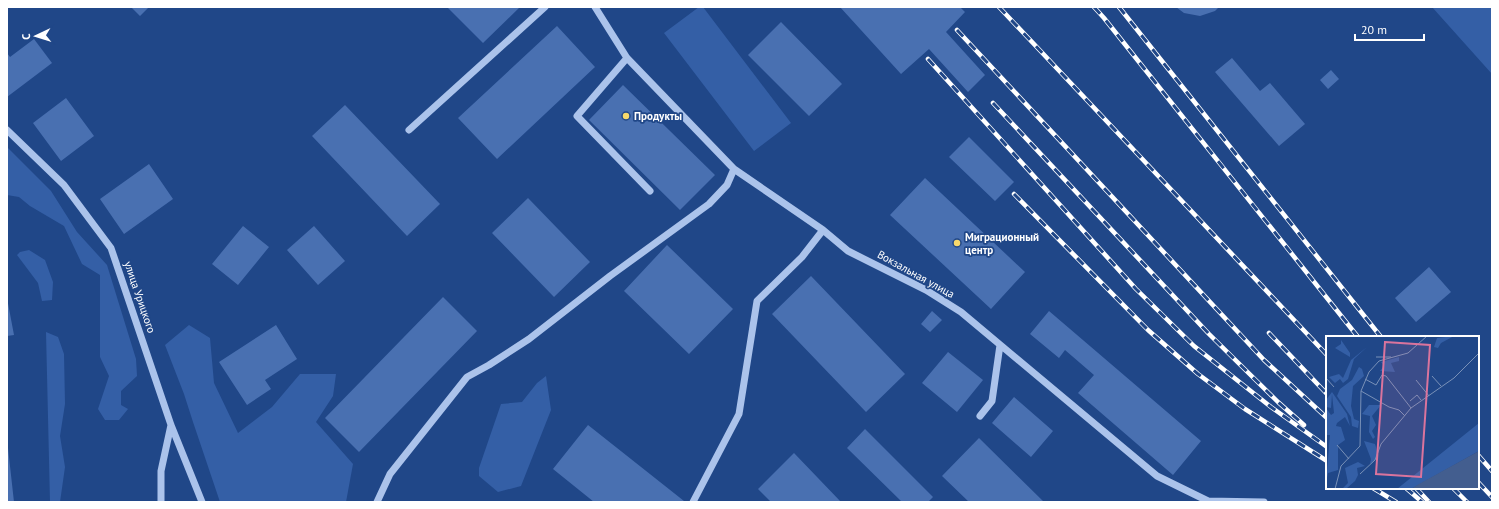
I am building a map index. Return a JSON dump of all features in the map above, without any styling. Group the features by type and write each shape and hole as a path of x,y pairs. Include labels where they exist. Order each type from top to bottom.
{"street":[{"path":"409,130 545,7"},
{"name":"Вокзальная улица","path":"595,7 627,58 734,169 823,230 848,250 926,290 961,312 1157,476 1208,501 1264,502"},
{"path":"627,58 576,116 650,191"},
{"name":"улица Урицкого","path":"7,130 64,185 111,248 171,425 202,502"},
{"path":"377,502 390,474 467,377 489,365 529,339 610,276 709,204 727,185 734,169"},
{"path":"693,502 739,414 757,300 802,257 823,230"},
{"path":"980,416 992,400 1000,345"},
{"path":"161,502 161,471 171,425"}],"shaded area":[{"path":"699,7 703,7 791,123 754,151 664,33"},
{"path":"1432,7 1492,7 1492,74"},
{"path":"7,147 51,191 77,232 107,265 136,359 137,376 121,391 121,405 128,409 119,420 105,420 98,409 109,376 100,357 100,275 82,264 64,226 30,206 19,197 7,195"},
{"path":"29,250 45,260 53,282 52,300 42,301 38,283 17,255 20,252"},
{"path":"189,325 210,338 214,383 238,433 272,407 300,374 336,374 333,396 316,422 353,464 346,502 220,502 184,394 165,345"},
{"path":"46,332 58,337 64,354 65,404 60,436 65,467 60,502 50,502"},
{"path":"546,376 551,410 521,486 498,492 479,476 479,468 501,404 522,402 537,383"}],"building":[{"path":"131,7 149,7 140,16"},
{"path":"447,7 520,7 483,43"},
{"path":"840,7 960,7 965,12 946,32 985,75 968,92 929,49 901,74"},
{"path":"1176,7 1219,7 1215,11 1200,16 1184,13"},
{"path":"781,22 842,84 809,116 748,55"},
{"path":"557,26 595,67 497,159 458,118"},
{"path":"34,39 52,63 7,97 7,53 10,57"},
{"path":"1232,58 1260,91 1270,83 1305,124 1279,146 1215,72"},
{"path":"1331,70 1339,79 1328,89 1320,80"},
{"path":"623,85 715,175 680,210 589,120"},
{"path":"66,98 94,136 61,161 33,123"},
{"path":"345,105 440,204 407,236 312,136"},
{"path":"969,137 1014,182 995,201 949,157"},
{"path":"149,164 173,199 124,234 100,199"},
{"name":"Миграционный центр","path":"925,178 1025,272 991,309 890,215"},
{"path":"528,198 590,262 554,297 492,233"},
{"path":"243,226 269,247 238,285 212,264"},
{"path":"314,226 345,261 318,285 287,250"},
{"path":"667,245 733,309 689,354 624,291"},
{"path":"1429,267 1451,292 1416,322 1395,298"},
{"path":"811,276 905,374 866,412 772,314"},
{"path":"443,297 477,331 359,452 325,418"},
{"path":"7,298 14,335 7,336"},
{"path":"932,311 942,320 930,332 921,324"},
{"path":"1049,311 1201,441 1173,475 1078,393 1094,375 1065,350 1059,358 1030,334"},
{"path":"276,325 297,359 265,380 271,389 247,405 219,362"},
{"path":"948,352 983,380 957,412 922,383"},
{"path":"1014,397 1053,431 1031,457 992,423"},
{"path":"588,425 684,501 594,502 553,469"},
{"path":"865,429 933,497 928,502 902,502 847,448"},
{"path":"979,438 1044,502 969,502 942,476"},
{"path":"8,448 14,502 7,502"},
{"path":"794,453 841,502 771,502 758,489"}],"railway":[{"path":"999,7 1326,354"},
{"path":"1094,7 1357,336"},
{"path":"1119,7 1380,336"},
{"path":"957,30 1264,360 1326,417"},
{"path":"928,59 1136,289 1194,346 1271,407 1326,446"},
{"path":"993,103 1209,334 1278,402 1304,425"},
{"path":"1014,194 1148,330 1198,374 1245,409 1326,460"},
{"path":"1269,333 1326,393"},
{"path":"1479,456 1492,471"},
{"path":"1479,483 1492,497"},
{"path":"1375,489 1396,502"},
{"path":"1407,489 1422,502"},
{"path":"1417,489 1429,502"},
{"path":"1454,489 1467,502"}],"place":[{"name":"Продукты","path":"626,116"},
{"name":"Миграционный центр","path":"957,243"}]}
